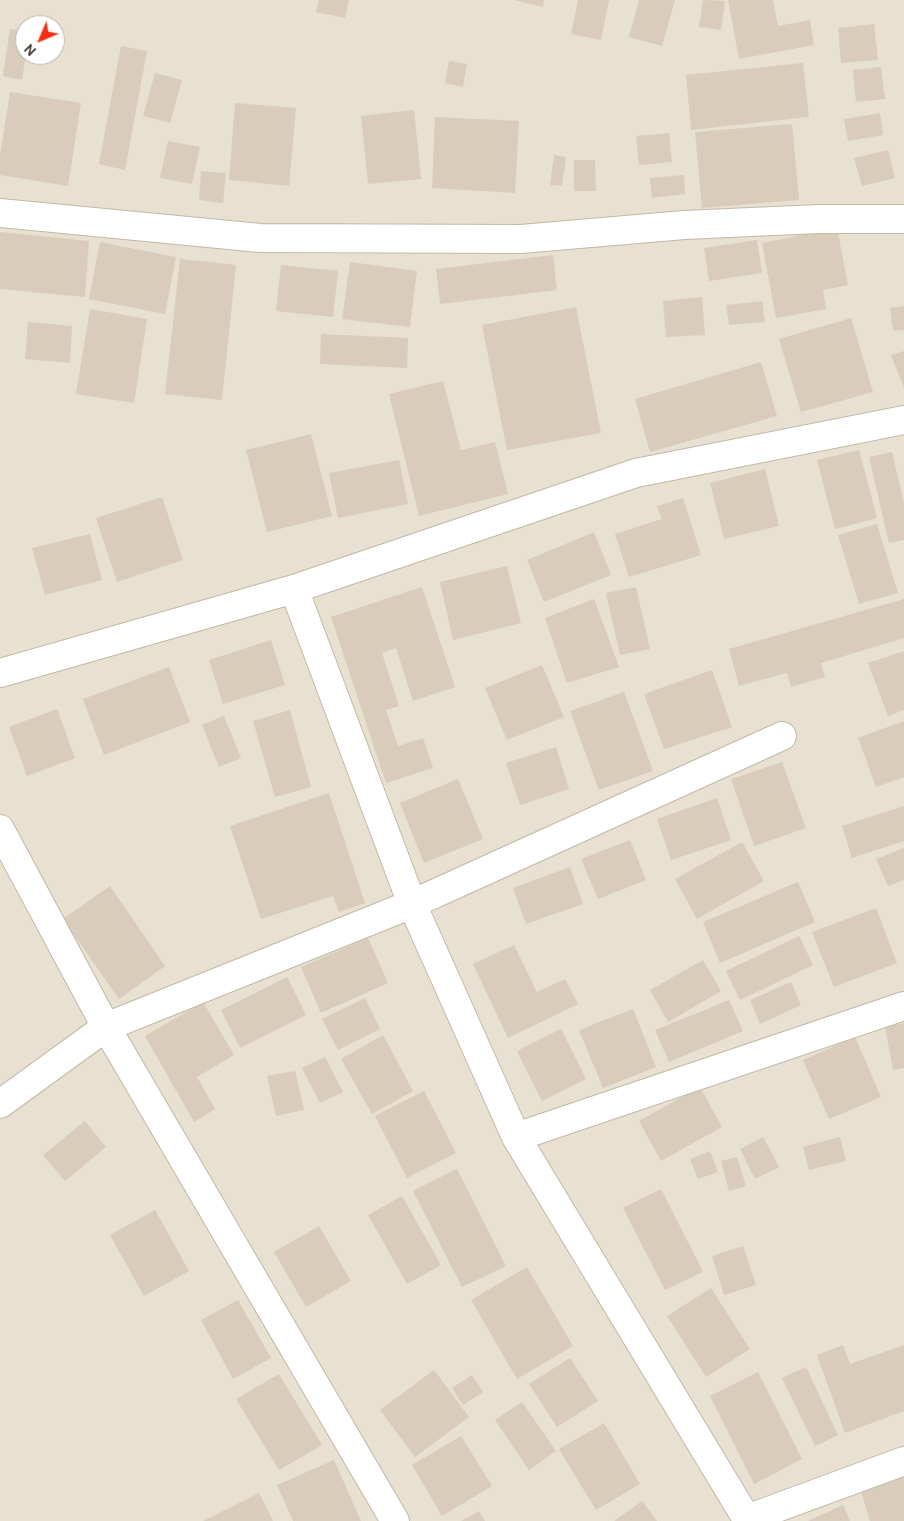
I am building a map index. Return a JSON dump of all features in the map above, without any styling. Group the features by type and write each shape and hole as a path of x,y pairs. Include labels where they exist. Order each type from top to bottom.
{"street":[{"path":"0,213 269,238 522,239 684,225 819,218 904,218"},
{"path":"0,673 294,589 636,473 904,420"},
{"path":"294,589 412,904 516,1137 748,1520 904,1461"},
{"path":"0,1104 106,1027 412,904 782,736"},
{"path":"0,829 106,1027 395,1521"},
{"path":"516,1137 904,1006"}],"shaded area":[{"path":"0,0 904,0 904,1521 0,1521"}],"building":[{"path":"319,0 349,0 345,18 316,12"},
{"path":"514,0 544,0 543,7"},
{"path":"578,0 609,0 601,40 571,34"},
{"path":"639,0 675,0 662,46 629,37"},
{"path":"703,0 725,1 721,30 699,27"},
{"path":"728,0 773,0 778,26 810,20 814,45 739,59"},
{"path":"874,24 878,60 841,63 838,28"},
{"path":"10,29 15,30 15,65 24,65 22,80 3,76"},
{"path":"121,46 147,51 125,170 99,164"},
{"path":"449,61 467,64 463,87 445,83"},
{"path":"803,63 809,117 691,130 686,75"},
{"path":"881,67 885,99 856,102 853,70"},
{"path":"155,73 182,80 170,123 143,116"},
{"path":"10,92 81,103 68,186 0,175 0,156"},
{"path":"235,103 296,108 289,186 229,180"},
{"path":"414,110 421,179 368,184 361,116"},
{"path":"880,113 883,135 848,141 844,119"},
{"path":"435,117 519,121 515,193 432,188"},
{"path":"792,124 799,200 702,208 695,132"},
{"path":"669,133 672,162 639,165 636,136"},
{"path":"168,141 200,147 192,184 160,178"},
{"path":"888,150 895,178 862,186 854,158"},
{"path":"554,155 566,157 562,186 550,185"},
{"path":"574,160 595,160 596,191 574,191"},
{"path":"201,171 226,173 223,203 199,200"},
{"path":"684,175 685,194 652,198 650,178"},
{"path":"837,228 848,285 823,290 826,309 776,318 762,243"},
{"path":"0,232 89,241 85,297 0,289"},
{"path":"757,240 762,273 709,281 704,248"},
{"path":"100,242 176,257 165,314 89,299"},
{"path":"553,255 557,290 440,304 436,269"},
{"path":"180,259 236,265 222,400 165,394"},
{"path":"350,262 417,271 410,327 342,319"},
{"path":"281,265 338,271 333,317 276,311"},
{"path":"702,297 705,335 666,337 663,301"},
{"path":"762,301 765,322 729,325 726,305"},
{"path":"904,306 904,330 893,331 890,308"},
{"path":"576,307 601,433 507,450 482,325"},
{"path":"90,309 147,319 134,403 76,394"},
{"path":"851,318 873,392 801,412 779,339"},
{"path":"28,322 72,326 70,363 25,359"},
{"path":"321,334 408,338 407,368 320,364"},
{"path":"904,351 904,388 891,355"},
{"path":"761,362 777,416 650,452 635,399"},
{"path":"443,381 461,450 495,442 508,494 419,516 389,394"},
{"path":"311,434 332,516 267,532 246,450"},
{"path":"859,450 877,518 835,529 817,460"},
{"path":"892,452 904,503 904,540 889,543 869,457"},
{"path":"399,460 408,504 338,518 329,473"},
{"path":"765,469 779,526 724,539 710,483"},
{"path":"162,497 183,560 117,582 96,518"},
{"path":"683,498 701,555 629,577 615,534 662,519 657,506"},
{"path":"877,524 898,593 859,604 838,535"},
{"path":"594,532 611,575 544,602 527,560"},
{"path":"90,534 102,580 45,595 32,548"},
{"path":"507,566 521,623 453,640 440,582"},
{"path":"422,587 455,687 413,701 396,648 382,653 399,706 386,710 398,746 423,738 433,768 386,783 331,617"},
{"path":"636,587 650,649 620,655 606,593"},
{"path":"594,599 619,667 567,683 545,618"},
{"path":"904,599 904,638 821,663 825,677 791,687 787,673 739,686 729,649"},
{"path":"271,640 285,685 223,704 209,660"},
{"path":"904,651 904,710 888,716 868,663"},
{"path":"542,665 564,717 507,740 485,688"},
{"path":"169,667 190,722 104,755 83,699"},
{"path":"712,670 732,727 664,749 644,694"},
{"path":"624,692 653,771 599,790 570,711"},
{"path":"57,709 75,758 27,776 9,727"},
{"path":"290,710 311,787 275,797 253,721"},
{"path":"224,716 241,758 219,767 202,725"},
{"path":"904,721 904,777 876,787 858,738"},
{"path":"556,747 569,789 520,805 506,763"},
{"path":"782,762 806,828 754,846 731,779"},
{"path":"458,779 483,839 424,863 400,803"},
{"path":"329,793 365,903 339,912 333,896 261,919 230,826"},
{"path":"717,798 731,840 671,860 657,819"},
{"path":"904,806 904,841 852,858 842,826"},
{"path":"630,840 646,880 598,899 581,859"},
{"path":"742,842 764,881 697,919 675,879"},
{"path":"904,848 904,880 888,886 876,859"},
{"path":"570,867 583,904 526,924 513,888"},
{"path":"798,882 815,922 720,963 703,922"},
{"path":"110,886 165,966 119,999 63,919"},
{"path":"876,908 897,963 834,987 812,932"},
{"path":"799,936 813,965 740,1000 726,971"},
{"path":"368,938 388,983 321,1013 301,967"},
{"path":"514,945 537,992 565,979 578,1004 508,1038 473,964"},
{"path":"703,960 721,991 668,1022 650,990"},
{"path":"287,977 306,1015 240,1048 221,1010"},
{"path":"791,982 801,1005 760,1024 750,1000"},
{"path":"365,998 380,1029 338,1050 322,1019"},
{"path":"729,1000 743,1031 669,1062 655,1030"},
{"path":"203,1002 234,1055 197,1077 215,1109 194,1122 145,1036"},
{"path":"633,1009 656,1067 603,1088 579,1030"},
{"path":"904,1023 904,1068 893,1070 885,1027"},
{"path":"561,1029 586,1079 542,1101 517,1051"},
{"path":"383,1035 413,1091 372,1114 341,1059"},
{"path":"855,1037 881,1097 829,1119 803,1060"},
{"path":"325,1057 343,1092 320,1103 302,1068"},
{"path":"295,1071 304,1110 276,1116 267,1076"},
{"path":"700,1087 722,1127 661,1161 639,1121"},
{"path":"424,1091 456,1153 407,1178 375,1116"},
{"path":"85,1121 106,1147 65,1181 43,1155"},
{"path":"763,1137 779,1167 755,1179 740,1149"},
{"path":"840,1137 846,1161 809,1170 803,1147"},
{"path":"710,1151 718,1172 698,1179 690,1159"},
{"path":"737,1157 746,1186 729,1191 721,1161"},
{"path":"457,1169 506,1266 462,1287 413,1191"},
{"path":"661,1189 703,1272 665,1290 623,1208"},
{"path":"402,1196 441,1265 407,1284 368,1215"},
{"path":"155,1210 189,1271 144,1296 110,1235"},
{"path":"319,1226 351,1281 306,1307 274,1252"},
{"path":"743,1246 756,1285 724,1295 712,1256"},
{"path":"527,1267 573,1346 517,1379 471,1300"},
{"path":"711,1288 750,1349 706,1377 667,1316"},
{"path":"238,1300 271,1358 233,1379 201,1320"},
{"path":"843,1345 850,1364 904,1345 904,1411 845,1433 817,1355"},
{"path":"570,1358 598,1401 557,1427 529,1384"},
{"path":"806,1367 838,1435 815,1446 782,1378"},
{"path":"434,1370 469,1417 415,1457 380,1410"},
{"path":"758,1372 802,1459 754,1484 710,1396"},
{"path":"279,1374 322,1445 279,1470 236,1399"},
{"path":"472,1375 483,1392 463,1405 452,1388"},
{"path":"522,1402 556,1451 529,1470 495,1420"},
{"path":"604,1423 640,1484 596,1510 559,1449"},
{"path":"461,1436 492,1486 442,1516 412,1465"},
{"path":"334,1460 361,1521 293,1521 277,1485"},
{"path":"904,1471 904,1521 870,1521 859,1485"},
{"path":"259,1493 273,1521 203,1521"},
{"path":"642,1501 657,1521 614,1521"},
{"path":"843,1505 850,1521 808,1521"},
{"path":"479,1511 485,1521 461,1521"}]}
